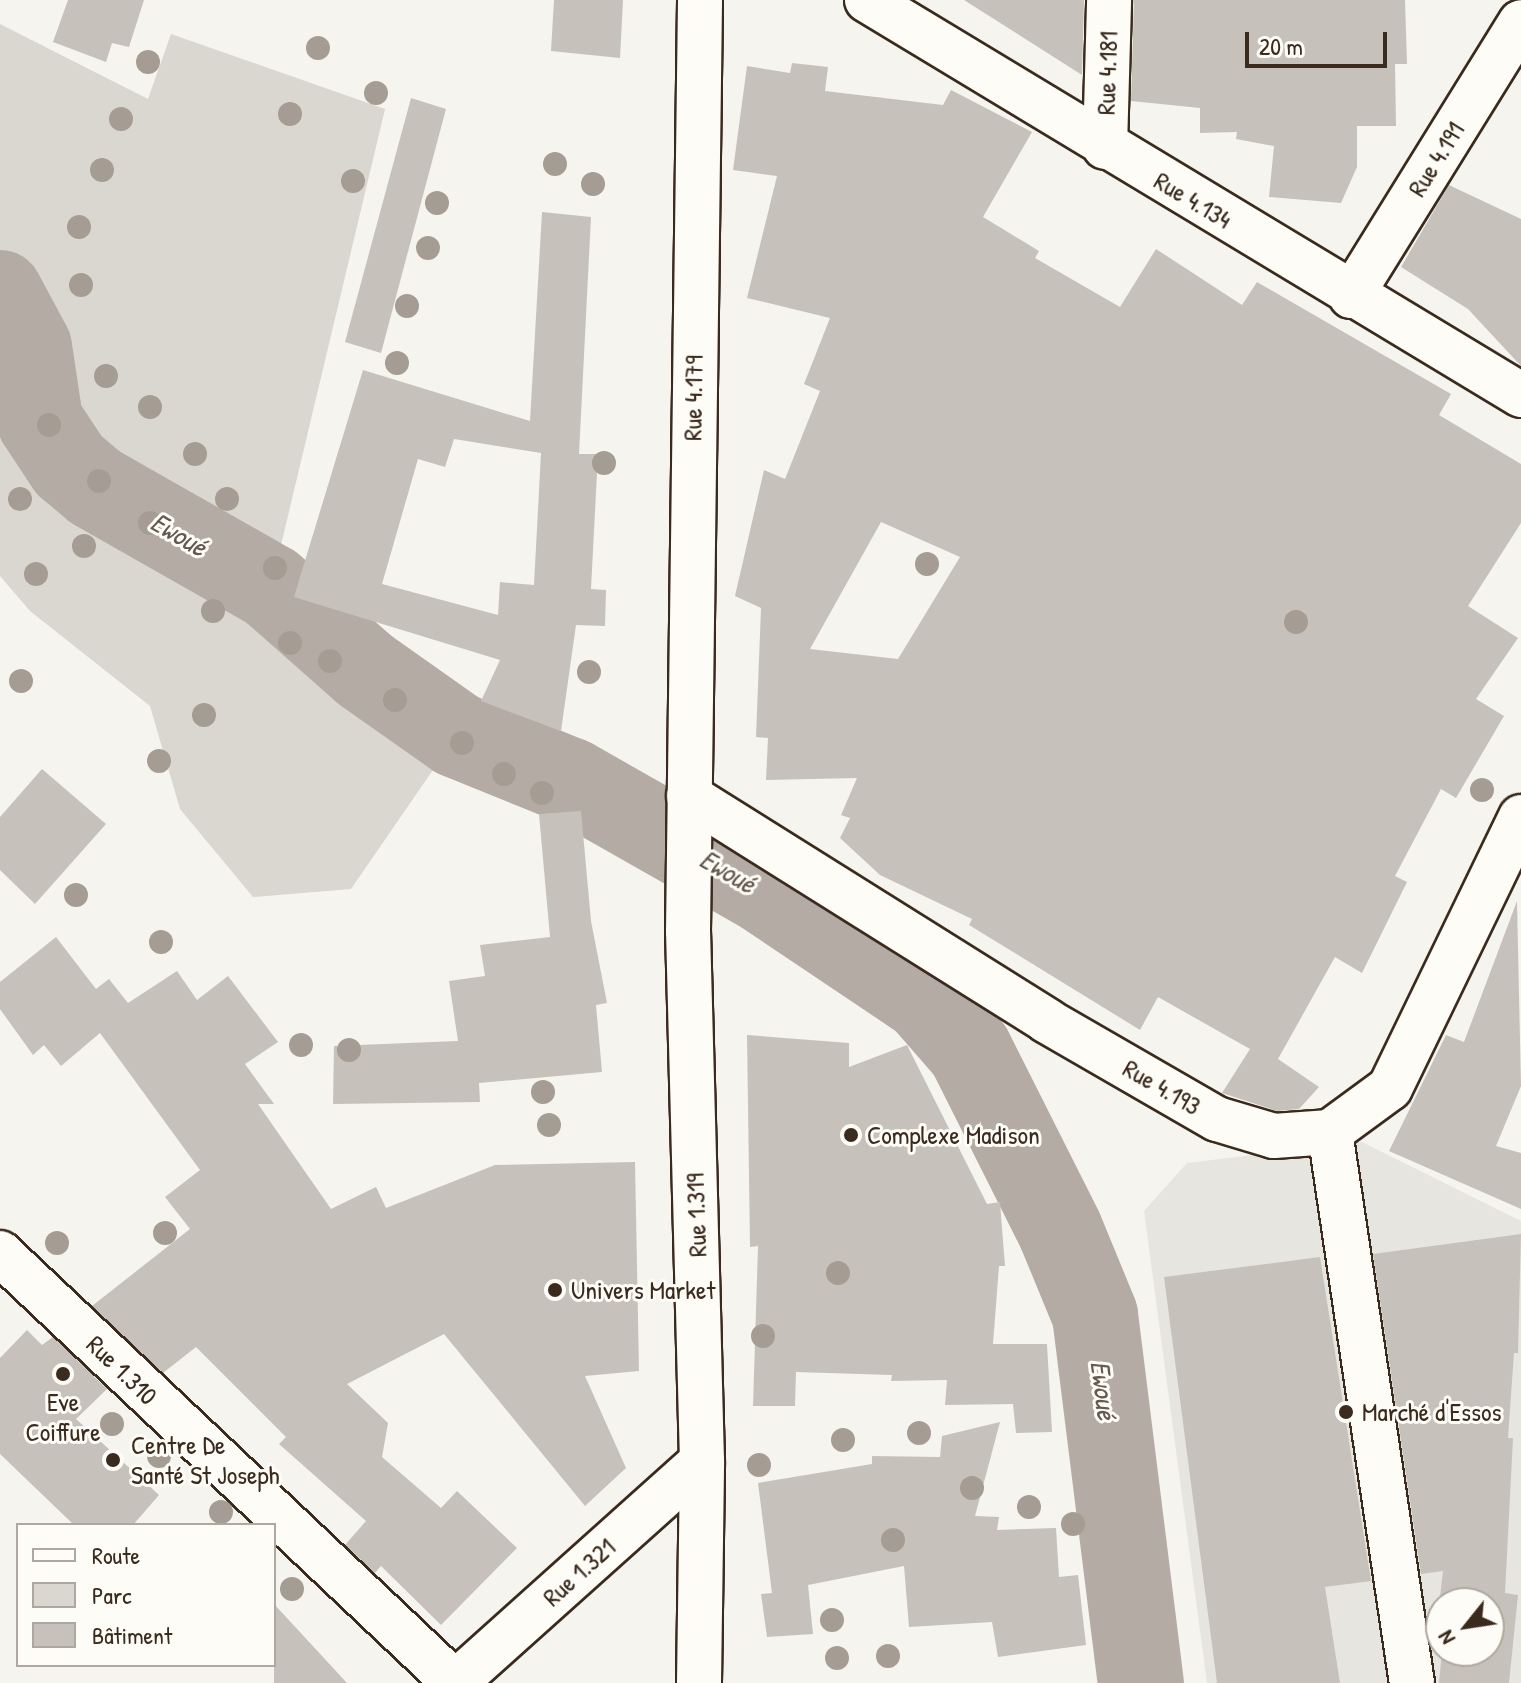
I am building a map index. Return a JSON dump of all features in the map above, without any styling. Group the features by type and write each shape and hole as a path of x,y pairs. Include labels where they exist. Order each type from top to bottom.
{"street":[{"name":"Rue 4.179","path":"689,796 700,0"},
{"name":"Rue 4.134","path":"867,0 1351,296 1521,395"},
{"name":"Rue 4.181","path":"1105,147 1109,0"},
{"path":"1497,0 1499,59"},
{"name":"Rue 4.191","path":"1351,296 1521,22"},
{"name":"Rue 1.319","path":"689,796 688,931 702,1461 699,1683"},
{"name":"Rue 4.193","path":"689,796 1047,1021 1217,1119 1274,1136 1330,1132"},
{"path":"1412,1683 1330,1132 1390,1088 1521,817"},
{"name":"Rue 1.310","path":"0,1253 455,1683"},
{"name":"Rue 1.321","path":"455,1683 702,1461"}],"shaded area":[{"name":"Marché d'Essos","path":"1362,1142 1521,1221 1521,1683 1207,1683 1144,1211 1187,1163"}],"green space":[{"path":"0,24 148,99 171,34 385,109 271,587 365,670 457,735 351,889 253,897 180,809 150,706 30,611 0,576"}],"building":[{"path":"68,0 144,0 129,47 112,43 106,62 53,42"},
{"path":"554,0 623,0 620,58 551,51"},
{"path":"964,0 1084,0 1082,75"},
{"path":"1134,0 1405,0 1407,64 1395,64 1396,126 1357,126 1357,167 1341,203 1269,197 1274,146 1236,139 1237,132 1200,133 1200,108 1131,101"},
{"path":"792,63 828,67 825,91 943,105 951,90 1032,132 983,217 1039,251 1035,258 1120,307 1156,249 1242,305 1257,282 1451,394 1439,415 1521,464 1521,523 1468,606 1518,638 1476,699 1504,716 1456,798 1441,789 1395,876 1407,882 1362,973 1335,957 1278,1059 1319,1087 1299,1109 1277,1111 1222,1093 1250,1049 1158,997 1140,1030 969,925 972,919 880,875 840,838 850,818 841,815 857,778 766,780 768,738 756,737 761,608 735,596 764,470 785,479 820,391 804,384 830,318 747,298 777,176 733,170 747,66 790,73","holes":["881,522 960,557 898,659 810,649"]},
{"path":"411,98 446,109 381,353 345,342"},
{"path":"1449,185 1521,219 1521,366 1468,309 1401,267"},
{"path":"542,212 591,217 579,454 598,454 591,589 606,590 605,626 576,625 561,731 481,701 500,660 294,597 363,370 530,421","holes":["454,439 541,453 534,585 500,582 498,615 382,584 418,459 445,467"]},
{"path":"42,769 106,824 35,904 0,870 0,817"},
{"path":"581,811 591,921 607,1003 596,1005 602,1072 479,1083 480,1102 333,1104 334,1046 458,1041 449,981 485,976 480,945 550,937 539,814"},
{"path":"1517,901 1521,1086 1496,1146 1521,1153 1521,1209 1389,1151 1446,1035 1464,1042"},
{"path":"56,937 96,989 109,979 128,1003 177,971 197,1000 228,976 278,1042 245,1064 274,1104 258,1104 331,1209 376,1187 386,1208 495,1165 635,1162 639,1371 585,1376 626,1468 585,1506 444,1334 347,1384 388,1423 382,1457 441,1508 457,1491 517,1548 441,1625 381,1566 375,1573 345,1545 366,1521 279,1444 286,1437 196,1347 163,1373 92,1306 190,1229 165,1197 200,1170 100,1033 61,1066 44,1045 33,1055 0,1009 0,982"},
{"path":"747,1035 849,1043 849,1067 907,1045 987,1204 1000,1202 1005,1266 999,1266 993,1344 1047,1344 1052,1432 1016,1433 1013,1404 945,1405 947,1380 891,1381 892,1375 796,1372 795,1406 753,1406 758,1246 750,1247"},
{"path":"1521,1234 1518,1353 1514,1353 1508,1438 1513,1438 1505,1593 1505,1587 1441,1587 1443,1571 1421,1574 1373,1254"},
{"path":"1320,1257 1371,1581 1325,1587 1340,1683 1217,1683 1164,1277"},
{"path":"27,1330 42,1345 53,1337 107,1389 76,1419 159,1495 135,1523 72,1523 0,1454 0,1358"},
{"path":"1000,1422 975,1516 999,1517 997,1530 1056,1528 1059,1577 1078,1575 1086,1645 998,1657 992,1622 909,1627 904,1566 808,1585 813,1634 767,1637 761,1594 772,1593 758,1483 872,1464 872,1456 940,1457 942,1436"},
{"path":"1505,1593 1518,1595 1509,1683 1439,1683 1440,1667 1505,1667"},
{"path":"276,1606 347,1683 274,1683 276,1667"}],"waterway":[{"name":"Ewoué","path":"0,293 29,347 40,421 69,465 95,487 271,587 365,670 457,735 571,781 763,890 924,998 970,1051 1060,1230 1095,1315 1141,1683"}],"place":[{"name":"Complexe Madison","path":"851,1135"},
{"name":"Univers Market","path":"555,1290"},
{"name":"Eve Coiffure","path":"63,1374"},
{"name":"Marché d'Essos","path":"1346,1412"},
{"name":"Centre De Santé St Joseph","path":"113,1460"}]}
